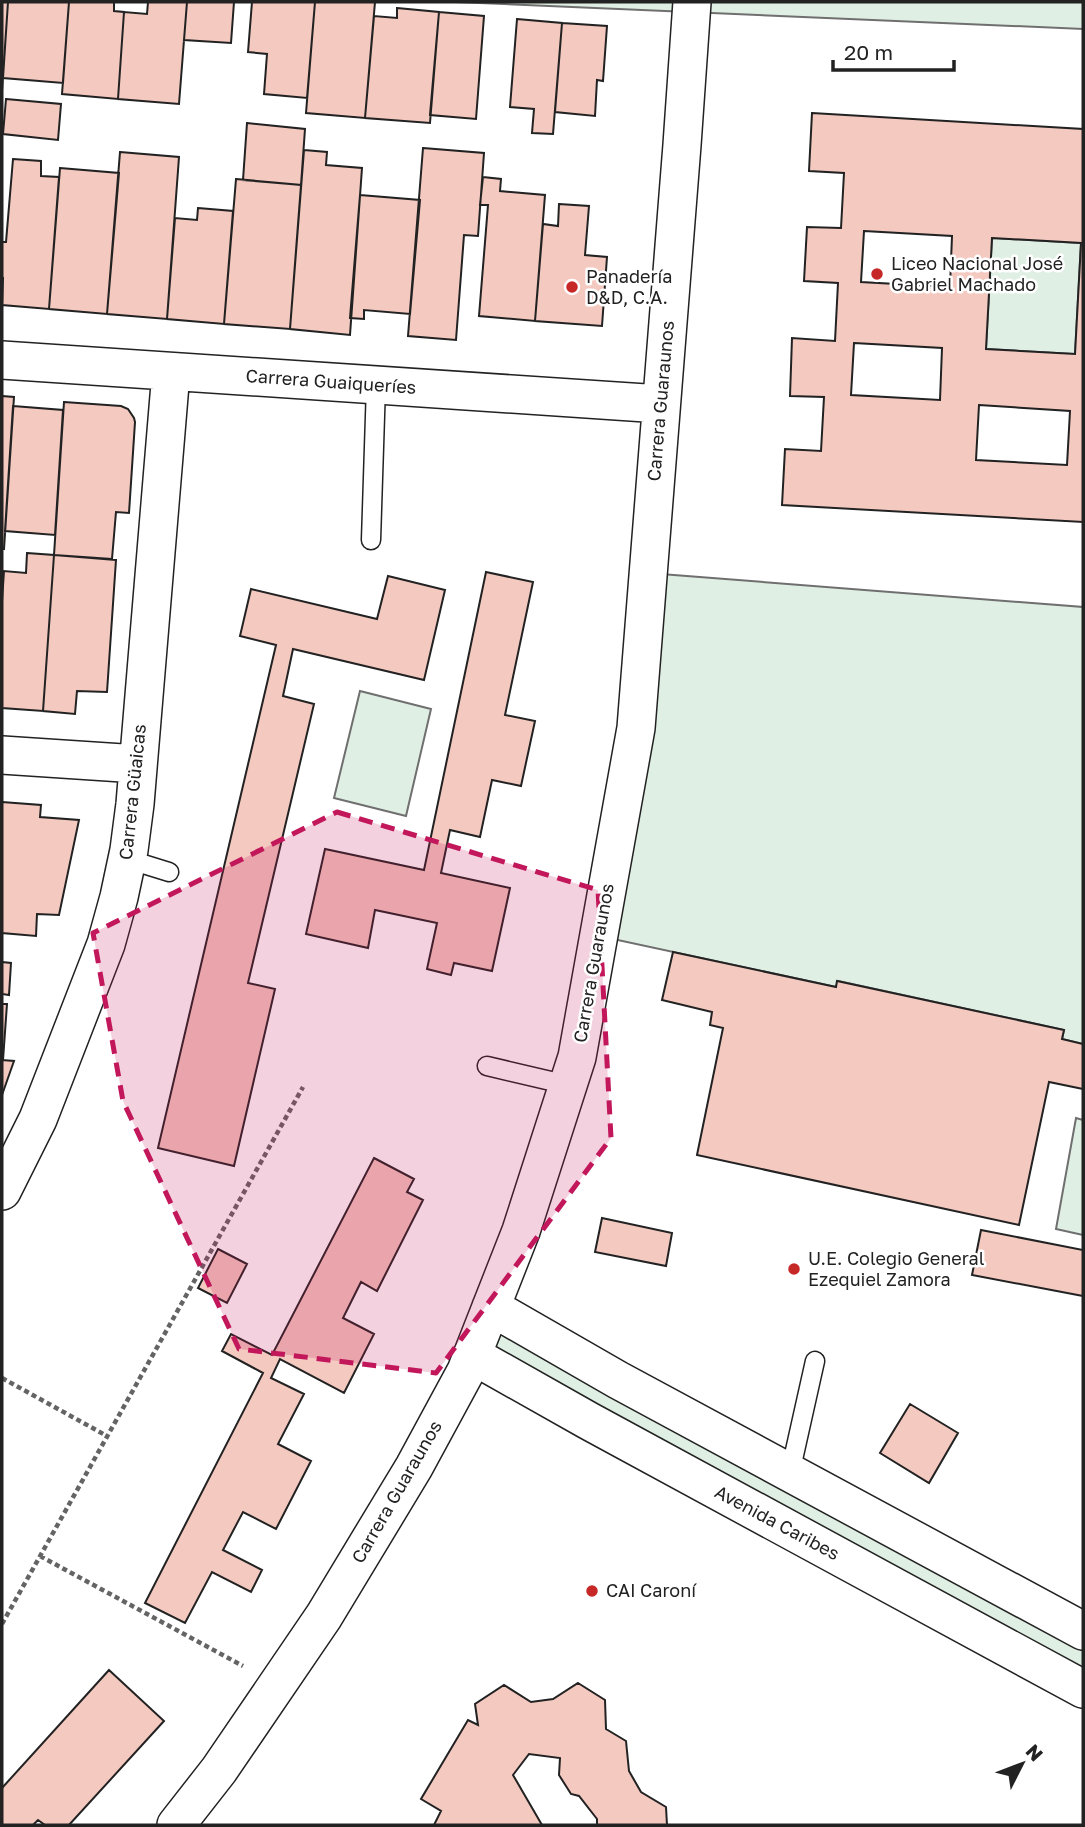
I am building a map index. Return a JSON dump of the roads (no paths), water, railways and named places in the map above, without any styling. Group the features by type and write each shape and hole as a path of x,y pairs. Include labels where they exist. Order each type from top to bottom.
{"street":[{"name":"Carrera Guaraunos","path":"176,1825 219,1770 324,1616 407,1478 466,1371 521,1231 577,1057 636,728 692,2"},
{"name":"Carrera Guaiqueríes","path":"2,360 661,404"},
{"name":"Carrera Güaicas","path":"2,1191 38,1119 102,954 127,859 135,804 171,372"},
{"path":"2,755 138,764"},
{"path":"491,1307 618,1380 1082,1629 1070,1682"},
{"name":"Avenida Caribes","path":"472,1355 1070,1682"}],"lane":[{"path":"371,540 376,385"},
{"path":"127,859 169,872"},
{"path":"487,1066 568,1085"},
{"path":"790,1473 816,1361"}],"place":[{"name":"Liceo Nacional José Gabriel Machado","path":"877,274"},
{"name":"Panadería D&D, C.A.","path":"572,287"},
{"name":"U.E. Colegio General Ezequiel Zamora","path":"794,1269"},
{"name":"CAI Caroní","path":"592,1591"}]}
